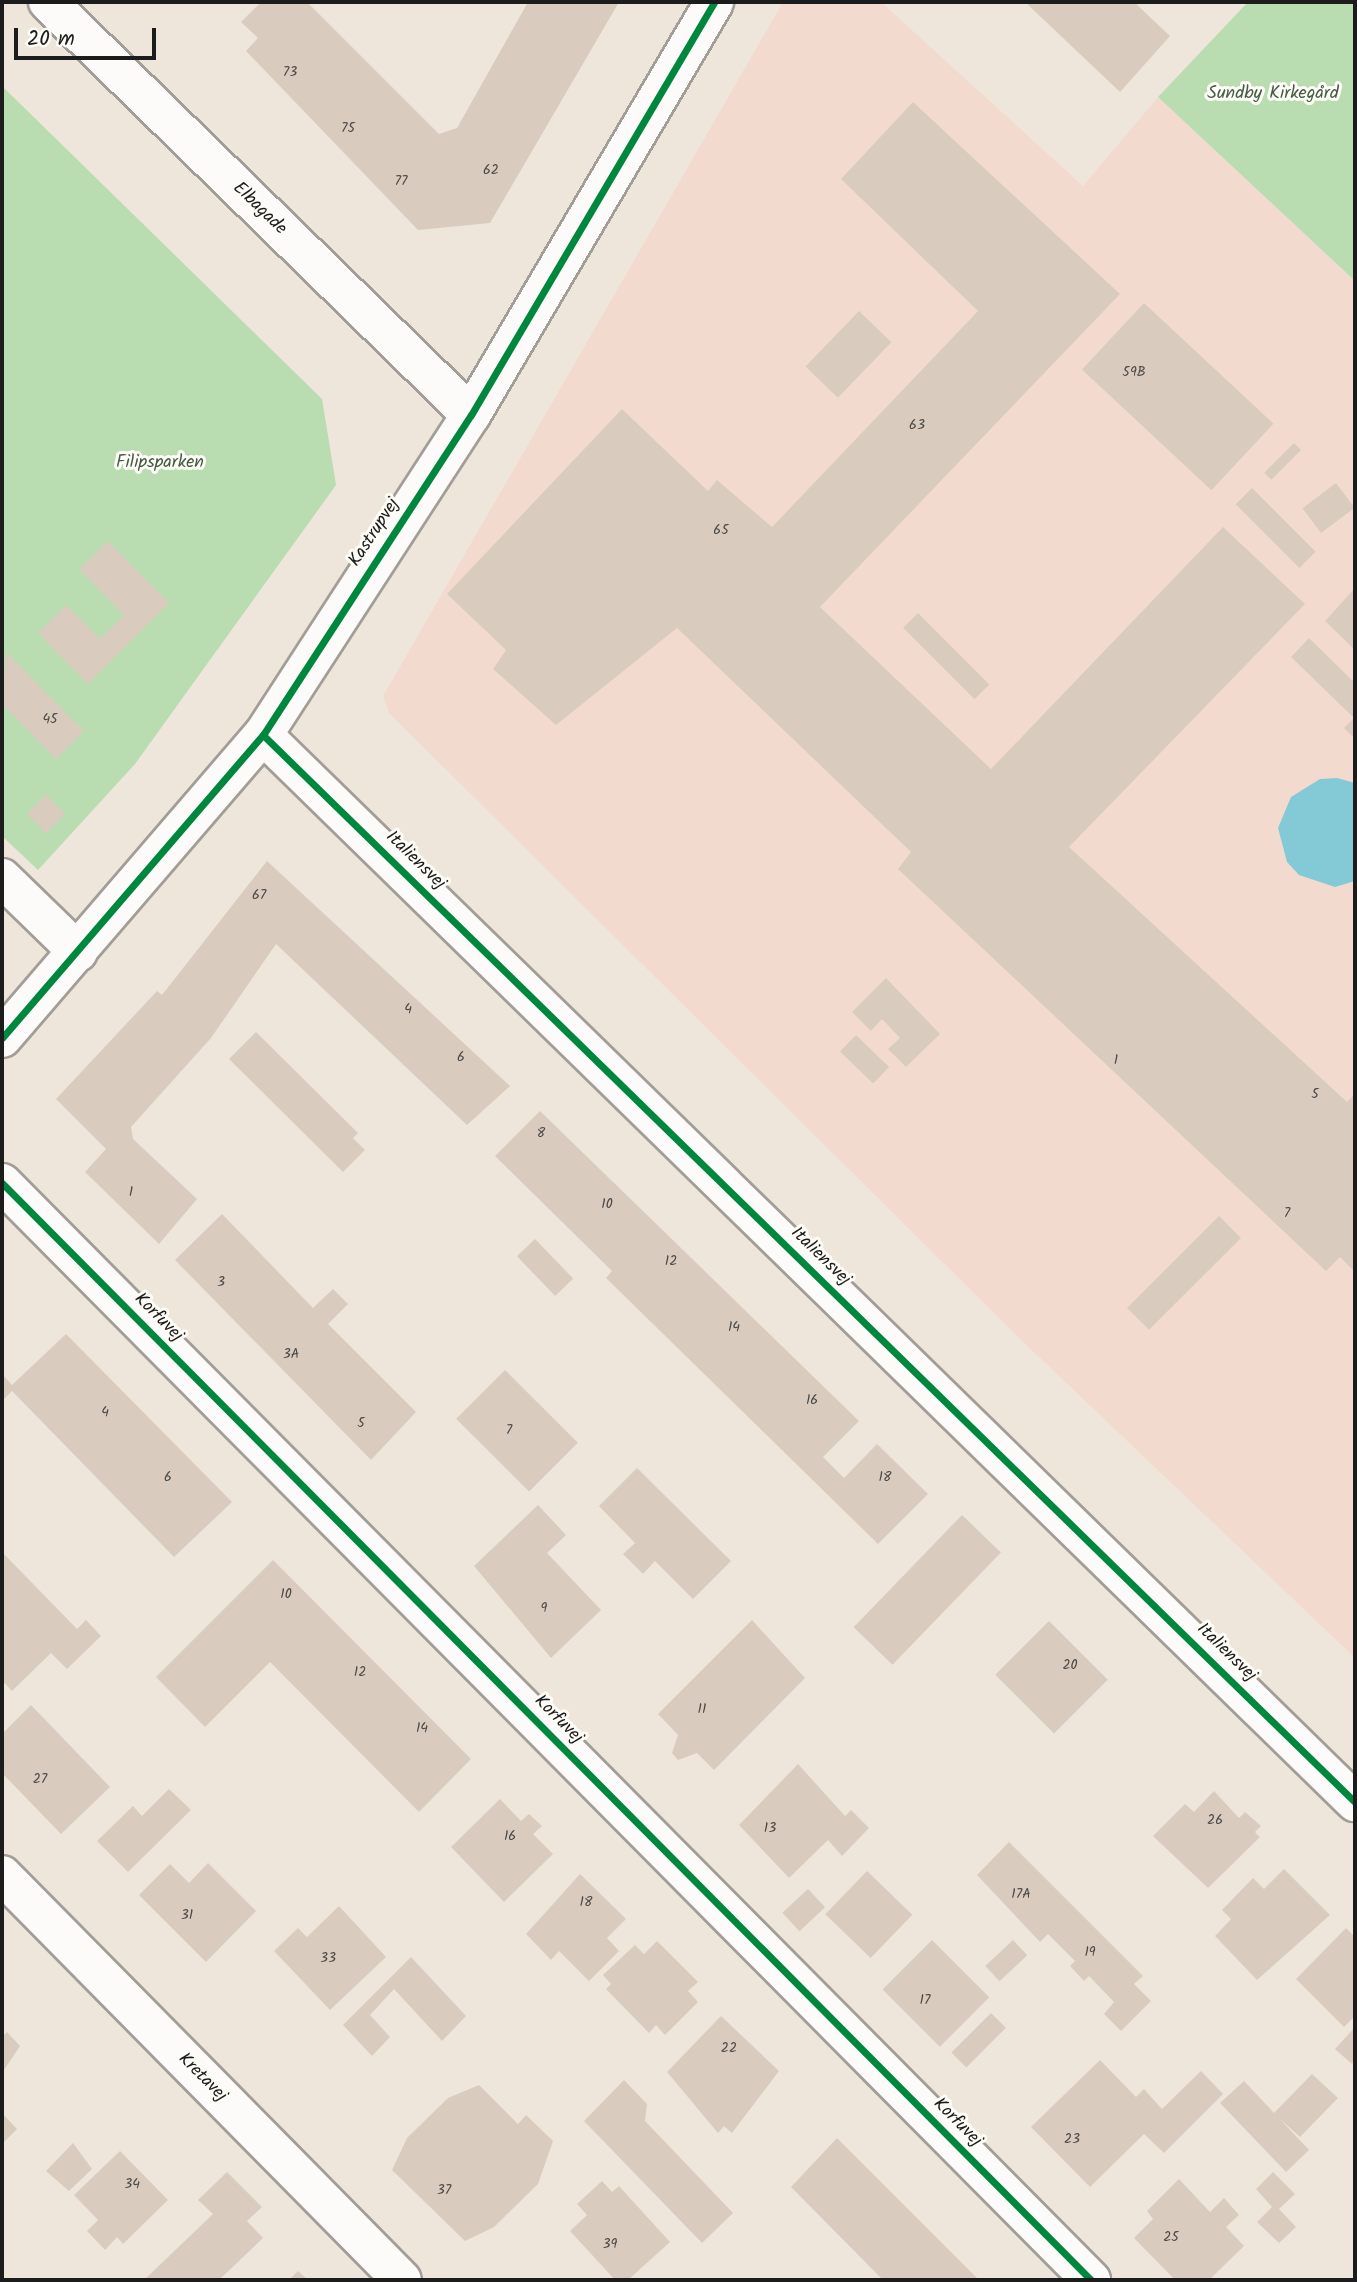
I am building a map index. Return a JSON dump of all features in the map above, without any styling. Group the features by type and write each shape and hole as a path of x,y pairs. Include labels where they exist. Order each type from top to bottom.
{"street":[{"name":"Elbagade","path":"48,2 471,415"},
{"name":"Kastrupvej","path":"2,1038 79,952 263,735 471,415 714,2"},
{"name":"Italiensvej","path":"263,735 1355,1802"},
{"path":"2,878 79,952"},
{"name":"Korfuvej","path":"2,1183 1091,2280"},
{"name":"Kretavej","path":"2,1875 402,2280"}],"shaded area":[{"path":"783,2 881,2 1083,186 1158,97 1355,281 1355,1658 1017,1336 389,713 383,696"}],"green space":[{"name":"Sundby Kirkegård","path":"1248,2 1355,2 1355,281 1158,97"},
{"name":"Filipsparken","path":"2,86 322,399 336,485 135,764 38,870 2,836"}],"water":[{"path":"1337,778 1355,783 1355,881 1335,887 1299,875 1287,862 1278,828 1291,797 1320,779"}],"building":[{"path":"261,2 307,2 439,134 457,128 528,2 619,2 490,223 418,230 246,51 258,38 241,22"},
{"path":"1025,2 1134,2 1170,36 1120,92"},
{"path":"913,102 1120,294 820,607 991,769 1223,527 1305,604 1069,847 1347,1102 1355,1094 1355,1272 1340,1257 1326,1271 898,869 911,852 677,628 556,725 493,669 506,650 447,594 622,409 708,491 717,480 772,527 978,311 841,179"},
{"path":"1144,303 1273,424 1211,490 1082,370"},
{"path":"859,311 891,342 838,398 806,366"},
{"path":"1294,443 1301,450 1271,480 1264,473"},
{"path":"1336,483 1355,508 1321,533 1302,508"},
{"path":"1252,488 1316,552 1299,568 1236,504"},
{"path":"108,541 169,603 88,684 38,633 66,605 100,639 124,615 79,569"},
{"path":"1355,588 1355,650 1325,621"},
{"path":"918,613 989,684 975,699 903,628"},
{"path":"1309,638 1355,683 1355,739 1344,728 1354,718 1291,657"},
{"path":"6,652 84,731 56,759 2,704"},
{"path":"46,795 65,814 46,833 27,814"},
{"path":"267,861 510,1086 467,1125 276,944 211,1038 131,1127 133,1139 197,1199 159,1244 85,1172 106,1149 56,1099 157,991 162,995"},
{"path":"886,978 940,1034 906,1067 888,1049 900,1038 882,1019 871,1031 852,1012"},
{"path":"256,1032 358,1133 353,1138 365,1150 343,1172 229,1059"},
{"path":"856,1035 889,1067 873,1083 840,1052"},
{"path":"540,1111 859,1421 823,1457 844,1478 877,1444 928,1494 878,1544 606,1278 612,1271 495,1156"},
{"path":"222,1214 313,1308 333,1289 348,1304 328,1324 416,1412 371,1460 175,1260"},
{"path":"1219,1216 1241,1238 1149,1330 1127,1308"},
{"path":"535,1239 573,1279 555,1296 517,1256"},
{"path":"66,1334 232,1502 174,1557 12,1391 2,1401 2,1374 12,1385"},
{"path":"505,1370 578,1443 529,1492 456,1419"},
{"path":"637,1468 731,1561 693,1599 655,1561 643,1574 623,1554 635,1543 599,1506"},
{"path":"538,1505 566,1535 547,1553 601,1610 551,1658 474,1566"},
{"path":"962,1515 1001,1553 892,1665 854,1627"},
{"path":"2,1552 77,1629 86,1620 101,1636 67,1669 51,1653 12,1691 2,1680"},
{"path":"273,1560 471,1759 419,1812 270,1662 205,1727 156,1677"},
{"path":"752,1620 805,1678 714,1770 697,1753 678,1760 672,1753 678,1735 658,1714"},
{"path":"1049,1621 1108,1680 1054,1733 995,1675"},
{"path":"31,1705 110,1787 61,1834 2,1773 2,1734"},
{"path":"798,1764 845,1816 851,1810 869,1828 842,1856 828,1840 789,1878 739,1825"},
{"path":"169,1789 191,1810 128,1872 97,1841 133,1806 142,1816"},
{"path":"1214,1791 1239,1818 1245,1812 1261,1826 1255,1832 1260,1837 1208,1888 1153,1836 1185,1804 1194,1812"},
{"path":"500,1799 521,1821 529,1814 542,1826 533,1834 553,1854 504,1902 451,1847"},
{"path":"1009,1842 1143,1976 1134,1984 1151,2001 1121,2031 1104,2014 1114,2002 1089,1976 1084,1981 1070,1966 1075,1961 1048,1934 1040,1942 977,1875"},
{"path":"208,1863 256,1911 206,1962 139,1895 170,1864 189,1883"},
{"path":"1284,1869 1330,1915 1257,1980 1215,1936 1231,1919 1222,1910 1253,1878 1264,1889"},
{"path":"867,1871 912,1915 871,1958 825,1914"},
{"path":"580,1874 626,1919 607,1938 619,1951 589,1981 559,1951 551,1960 526,1934"},
{"path":"808,1889 825,1907 799,1931 782,1913"},
{"path":"339,1906 386,1957 330,2010 274,1951 298,1928 307,1937"},
{"path":"1346,1928 1355,1937 1355,2016 1344,2027 1296,1979"},
{"path":"932,1940 989,1997 940,2047 883,1989"},
{"path":"1013,1940 1027,1955 1000,1981 985,1966"},
{"path":"657,1941 698,1982 688,1991 698,2002 665,2035 656,2025 649,2033 606,1989 611,1984 603,1975 635,1945 644,1954"},
{"path":"411,1957 466,2016 442,2041 394,1989 370,2015 390,2037 372,2056 343,2025"},
{"path":"991,2013 1006,2028 966,2067 951,2053"},
{"path":"721,2016 779,2071 732,2133 724,2126 718,2133 667,2072"},
{"path":"1355,2027 1355,2059 1352,2064 1335,2049"},
{"path":"7,2032 20,2046 2,2073 2,2037"},
{"path":"1100,2060 1136,2097 1144,2089 1162,2109 1201,2071 1223,2094 1164,2153 1144,2134 1090,2187 1031,2127"},
{"path":"1312,2074 1338,2098 1300,2137 1279,2118 1309,2150 1286,2172 1220,2103 1244,2081 1274,2113"},
{"path":"624,2080 647,2104 645,2121 733,2213 702,2243 584,2121"},
{"path":"479,2085 518,2124 526,2115 553,2141 538,2184 494,2227 465,2241 392,2170 407,2138 448,2098"},
{"path":"2,2113 17,2129 2,2144"},
{"path":"837,2138 979,2280 883,2280 791,2187"},
{"path":"73,2143 92,2169 69,2191 46,2171"},
{"path":"120,2151 168,2200 123,2244 117,2237 105,2250 87,2231 98,2220 74,2195"},
{"path":"227,2172 262,2207 247,2221 263,2238 219,2280 144,2280 213,2214 198,2200"},
{"path":"1273,2172 1295,2194 1279,2209 1296,2227 1279,2243 1257,2222 1272,2207 1256,2189"},
{"path":"1179,2179 1210,2212 1224,2198 1239,2215 1226,2227 1244,2246 1209,2280 1175,2280 1134,2238 1153,2219 1147,2211"},
{"path":"602,2181 612,2192 619,2186 670,2242 628,2280 615,2280 570,2231 587,2215 577,2204"},
{"path":"298,2271 308,2280 289,2280"}],"cycle path":[{"path":"2,1038 263,735 471,415 714,2"},
{"path":"263,735 1355,1802"},
{"path":"2,1183 1091,2280"}]}
